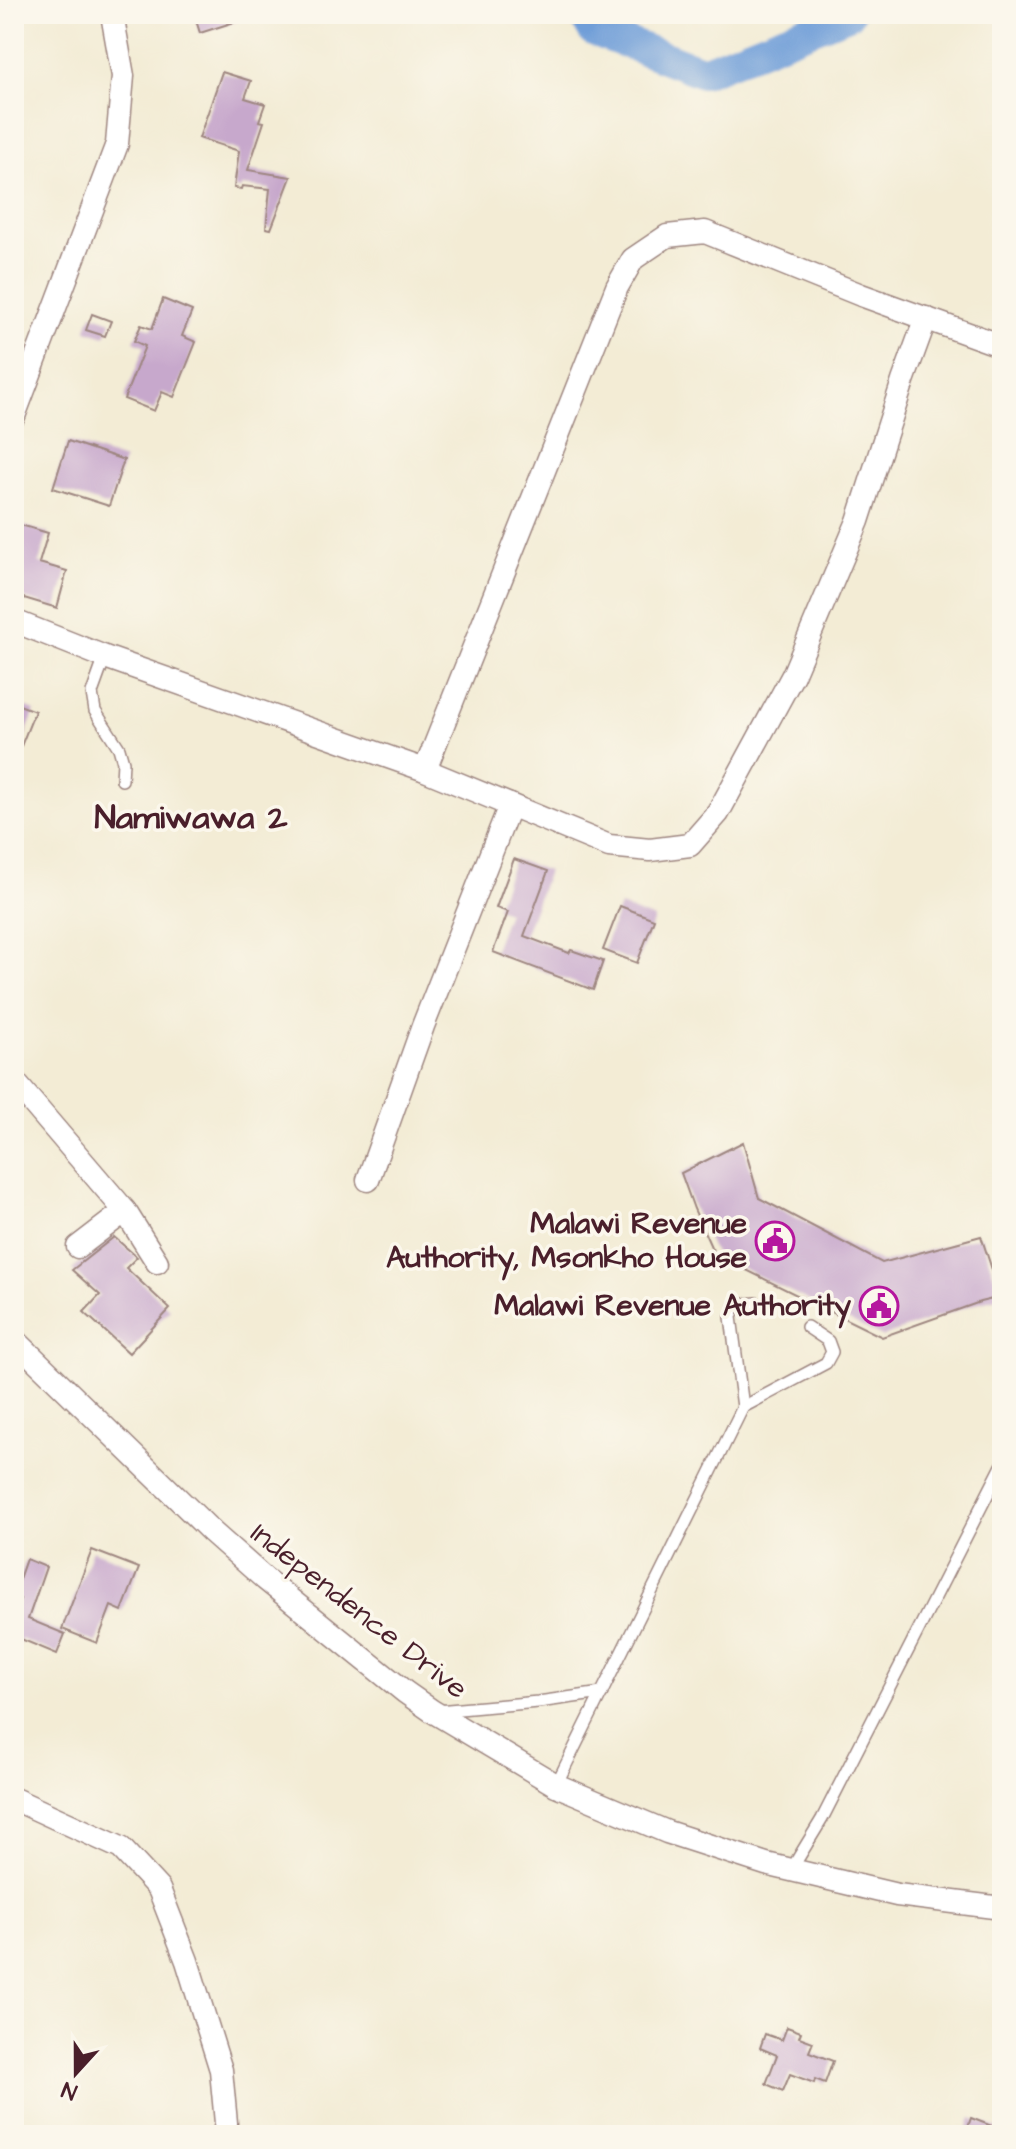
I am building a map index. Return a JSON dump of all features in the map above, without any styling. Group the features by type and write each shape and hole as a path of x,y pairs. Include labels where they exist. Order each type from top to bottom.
{"street":[{"path":"14,416 117,144 123,76 112,14"},
{"path":"425,770 617,287 633,259 667,236 705,232 1002,346"},
{"path":"14,621 105,657 425,770 609,846 650,850 690,845 718,813 793,675 852,535 926,318"},
{"path":"368,1180 423,1026 510,805"},
{"path":"14,1081 125,1211 157,1262"},
{"path":"78,1247 125,1211"},
{"name":"Independence Drive","path":"14,1339 212,1532 265,1579 405,1692 556,1785 667,1832 791,1870 897,1895 1002,1908"},
{"path":"14,1799 121,1848 159,1889 187,1961 221,2070 226,2123 223,2135"}],"lane":[{"path":"105,657 92,693 95,711 119,748 123,762 122,780"},
{"path":"556,1785 743,1407 731,1317 735,1305 756,1303"},
{"path":"743,1407 826,1363 832,1352 828,1341 807,1327"},
{"path":"791,1870 822,1819 1002,1466"},
{"path":"432,1711 602,1693"}],"building":[{"path":"194,14 249,14 250,17 200,33"},
{"path":"222,72 251,81 245,98 265,104 259,121 264,122 248,170 291,177 271,229 266,228 270,189 234,188 239,151 199,138"},
{"path":"163,299 192,311 182,336 196,342 174,397 162,392 154,411 124,399 145,346 134,341 141,325 152,329"},
{"path":"92,314 111,321 105,336 86,330"},
{"path":"68,441 124,460 109,506 53,488"},
{"path":"14,523 48,533 39,563 67,571 57,608 14,595"},
{"path":"14,703 35,711 15,761 14,761"},
{"path":"514,859 548,871 524,936 569,953 571,950 603,961 593,990 493,952 508,912 496,908"},
{"path":"620,906 654,919 637,963 603,950"},
{"name":"Malawi Revenue Authority, Msonkho House","path":"743,1142 759,1198 882,1263 981,1236 1001,1297 882,1337 718,1256 694,1209 681,1173"},
{"path":"114,1237 137,1257 126,1268 170,1309 129,1353 84,1312 100,1295 72,1270"},
{"path":"92,1550 139,1568 122,1611 111,1606 97,1643 62,1629"},
{"path":"26,1559 46,1567 28,1619 65,1634 57,1654 21,1639 14,1652 14,1613 20,1599 14,1597 14,1593"},
{"path":"787,2027 801,2032 799,2037 813,2042 809,2052 833,2061 825,2083 815,2079 814,2083 790,2074 783,2091 766,2084 777,2055 760,2048 765,2034 782,2040"},
{"path":"971,2118 1002,2130 1002,2135 965,2135"}],"waterway":[{"path":"584,14 593,30 703,72 848,14"}],"place":[{"name":"Malawi Revenue Authority, Msonkho House","path":"775,1241"},
{"name":"Malawi Revenue Authority","path":"879,1306"}],"district":[{"name":"Namiwawa 2","path":"191,818"}]}
